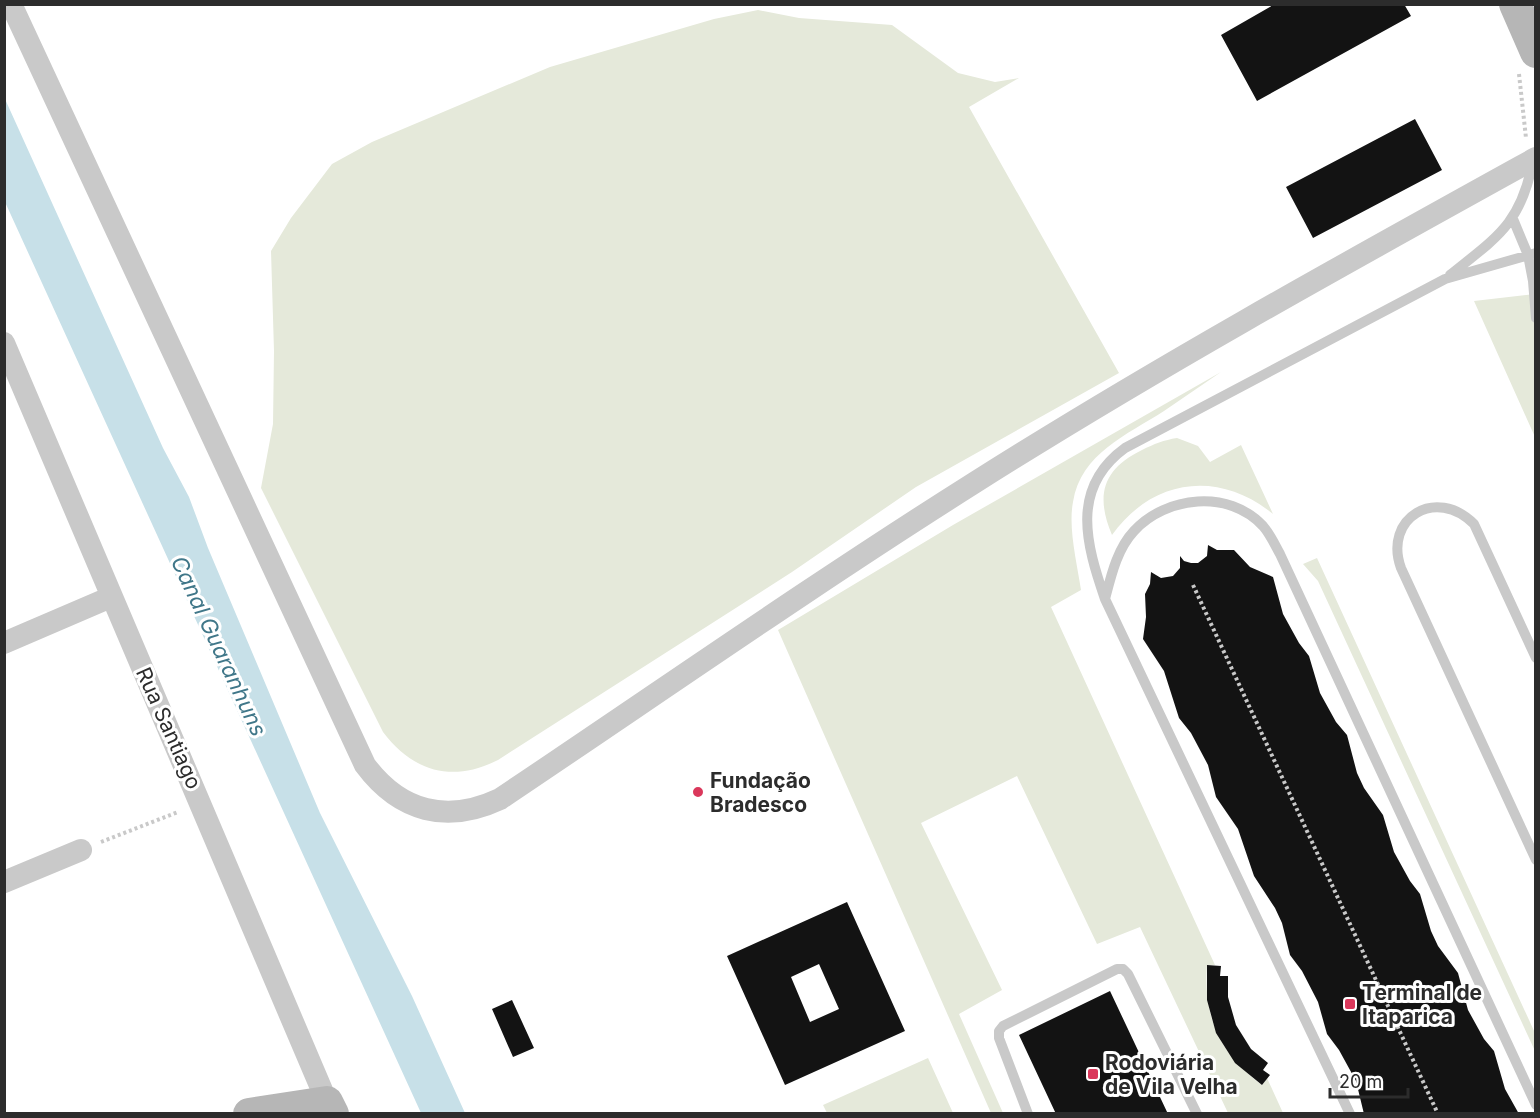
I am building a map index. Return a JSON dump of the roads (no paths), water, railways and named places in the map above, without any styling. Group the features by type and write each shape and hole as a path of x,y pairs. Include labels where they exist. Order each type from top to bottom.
{"street":[{"path":"11,4 364,765 388,791 412,804 436,812 469,811 500,799 854,560 1063,428 1204,344 1535,156"},
{"path":"1515,4 1536,52"},
{"name":"Rua Santiago","path":"4,343 330,1108"},
{"path":"4,643 111,597"},
{"path":"4,882 81,850"},
{"path":"249,1113 330,1108"}],"lane":[{"path":"1350,1113 1105,599 1094,565 1087,510 1090,493 1103,467 1125,448 1445,279 1495,239 1513,219 1529,184 1535,156"},
{"path":"1513,219 1532,254 1536,318"},
{"path":"1445,279 1532,254"},
{"path":"1105,599 1111,575 1124,544 1143,522 1166,508 1192,501 1220,503 1242,511 1263,526 1280,554 1536,1105"},
{"path":"1536,658 1474,524 1456,510 1444,507 1422,510 1412,516 1399,534 1396,546 1397,557 1536,860"},
{"path":"1028,1113 999,1038 999,1031 1004,1026 1118,969 1123,969 1128,974 1197,1113"}],"water":[{"name":"Canal Guaranhuns","path":"5,99 163,448 189,497 208,548 320,813 412,996 465,1113 421,1113 5,202"}],"place":[{"name":"Fundação Bradesco","path":"698,792"},
{"name":"Terminal de Itaparica","path":"1350,1004"},
{"name":"Rodoviária de Vila Velha","path":"1093,1074"}]}
